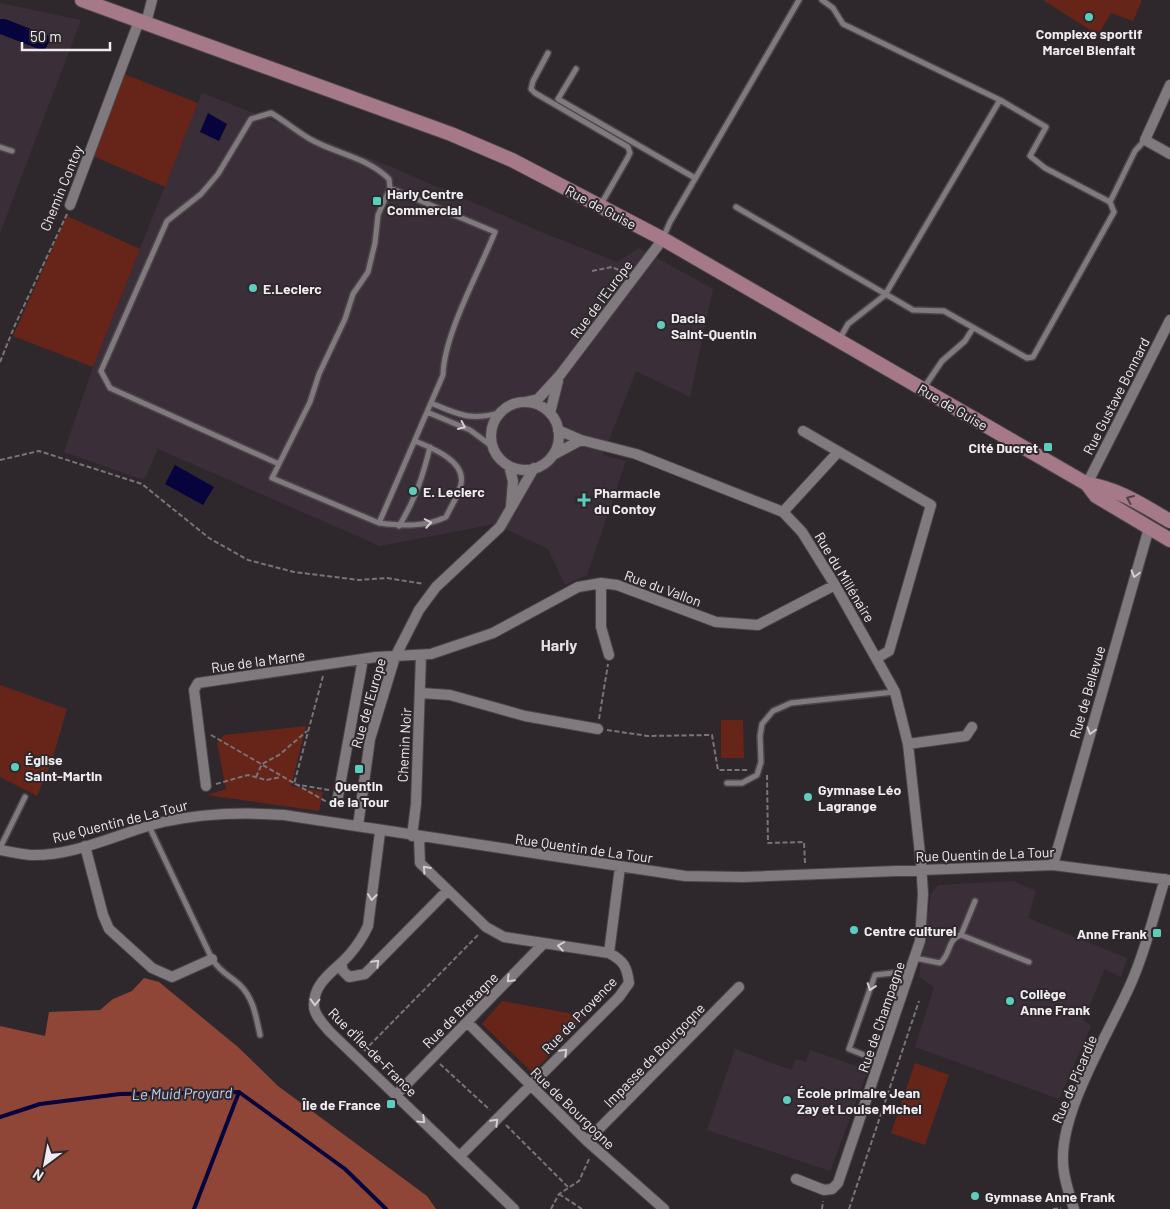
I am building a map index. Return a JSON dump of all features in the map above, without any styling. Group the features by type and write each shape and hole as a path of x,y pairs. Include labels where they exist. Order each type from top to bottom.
{"main road":[{"name":"Rue de Guise","path":"82,0 451,134 512,160 663,239 1087,484 1100,486 1137,502 1170,521"},
{"name":"Rue de Guise","path":"1087,484 1096,496 1170,540"},
{"path":"1149,528 1165,525 1170,528"}],"street":[{"name":"Chemin Contoy","path":"70,205 152,0"},
{"path":"1170,85 1145,140 1170,154"},
{"name":"Rue de l'Europe","path":"525,402 538,399 560,376 663,239"},
{"name":"Rue Gustave Bonnard","path":"1087,484 1170,320"},
{"name":"Rue de l'Europe","path":"550,413 554,391 560,376"},
{"path":"552,455 556,448 558,430 550,413 543,407 525,402 508,406 501,412 492,428 493,448 508,466 517,469 534,468 552,455 581,440"},
{"name":"Rue du Millénaire","path":"558,430 581,440 636,454 783,512 802,532 835,585 895,692 908,744 922,869"},
{"path":"803,431 931,505 889,651 877,658"},
{"path":"783,512 838,452"},
{"path":"508,466 513,481 511,509"},
{"name":"Rue de l'Europe","path":"358,826 370,739 396,657 419,610 436,587 490,537 511,509 534,468"},
{"name":"Rue de Bellevue","path":"1053,865 1149,528"},
{"path":"601,583 602,627 609,655"},
{"name":"Rue du Vallon","path":"396,657 448,650 493,634 578,587 601,583 617,585 716,622 758,625 835,585"},
{"name":"Chemin Noir","path":"421,655 415,837 420,863 486,927 504,937 609,954"},
{"name":"Rue de la Marne","path":"206,786 194,690 198,683 362,659 396,657"},
{"path":"337,802 362,659"},
{"path":"421,693 450,695 525,716 598,729"},
{"path":"908,744 966,736 972,727"},
{"name":"Rue Quentin de La Tour","path":"0,849 32,855 85,846 149,826 205,814 249,812 358,826 380,832 685,876 806,874 1053,865 1167,879"},
{"name":"Rue d'Île-de-France","path":"380,832 368,926 361,940 316,990 313,1007 320,1021 330,1032 514,1209"},
{"path":"85,846 103,915 109,929 126,946 152,968 172,977 212,959"},
{"name":"Rue de Provence","path":"460,1156 618,997 629,983 628,967 619,959 609,954 620,867"},
{"name":"Rue de Champagne","path":"796,1179 824,1190 832,1189 838,1183 920,941 923,894 922,869"},
{"name":"Rue de Picardie","path":"1074,1209 1063,1161 1066,1129 1080,1094 1133,980 1153,927 1167,879"},
{"path":"341,963 343,971 349,977 365,974 447,890"},
{"name":"Rue de Bretagne","path":"396,1095 544,944"},
{"name":"Impasse de Bourgogne","path":"590,1144 739,987"},
{"name":"Rue de Bourgogne","path":"468,1023 529,1086 590,1144 664,1209"}],"lane":[{"path":"663,239 695,178 799,0"},
{"path":"736,207 913,310 944,311 1027,358 1033,357 1114,212 1110,202 1044,168 1030,156 1046,126 1000,100 843,24 833,8 822,0"},
{"path":"548,53 533,81 531,89 628,147 630,153 600,206"},
{"path":"576,69 558,98 695,178"},
{"path":"839,341 848,324 885,295 1000,100"},
{"path":"279,464 110,388 101,371 166,221 201,194 218,174 251,119 271,114 286,121 310,139 378,168 389,179 390,188 378,215 375,243 368,272 353,294 345,320 319,374 310,402 279,464 272,478 379,523 399,526 431,524 446,517 461,485 462,474 454,462 430,447 415,441"},
{"path":"1110,202 1134,151 1145,140"},
{"path":"0,147 12,151"},
{"path":"379,523 443,376 443,361 462,307 495,232 390,188"},
{"path":"922,389 942,361 965,341 973,328"},
{"path":"431,403 467,418 487,417 501,412"},
{"path":"428,412 470,430 493,448"},
{"path":"399,526 411,506 422,481 430,447"},
{"path":"727,783 749,781 760,770 762,724 773,711 791,703 895,692"},
{"path":"0,849 25,797"},
{"path":"149,826 212,959 220,971 241,986 254,1005 260,1036"},
{"path":"915,958 940,963 947,956 951,942 961,935 975,901"},
{"path":"961,935 1029,962"},
{"path":"880,1061 849,1050 875,975 910,971"}],"path":[{"name":"Chemin Contoy","path":"0,362 70,205"},
{"path":"592,271 612,267 634,277"},
{"path":"0,460 39,451 142,484 209,538 248,560 294,572 359,580 387,578 436,587"},
{"path":"609,655 598,729 648,736 712,736 718,770 767,769 768,843 804,842 806,874"},
{"path":"294,784 326,665"},
{"path":"198,727 324,802 337,802"},
{"path":"256,778 262,764 279,755 308,730"},
{"path":"206,786 248,775 256,778 273,779 282,776"},
{"path":"294,784 339,791"},
{"path":"357,1058 486,927"},
{"path":"848,1209 919,1001"},
{"path":"551,1209 559,1194 579,1181 590,1144"},
{"path":"559,1194 582,1209"}],"shaded area":[{"name":"Complexe sportif Marcel Bienfait","path":"1043,0 1142,0 1133,21 1111,13 1098,35"},
{"path":"0,3 81,20 0,233"},
{"path":"0,19 5,19 52,37 44,51 0,34"},
{"path":"124,74 198,103 165,187 93,156"},
{"path":"202,93 389,166 546,234 617,262 639,248 713,289 690,397 636,371 603,455 626,461 587,575 565,585 548,549 495,524 380,546 158,449 144,480 64,452 93,367"},
{"path":"208,113 227,124 219,141 200,132"},
{"path":"67,216 140,249 93,367 13,336"},
{"path":"175,465 214,487 203,505 165,484"},
{"path":"0,685 67,709 51,764 37,796 0,777"},
{"path":"721,720 743,720 744,758 721,758"},
{"path":"306,726 291,786 323,792 319,811 207,795 226,789 217,743 224,735"},
{"name":"Collège Anne Frank","path":"1013,881 1036,891 1028,918 1127,958 1121,977 1105,969 1083,1020 1091,1026 1059,1099 915,1047 934,987 919,977 931,894 938,885"},
{"path":"144,978 159,982 238,1047 278,1086 427,1196 436,1209 0,1209 0,1026 45,1036 49,1012 100,1010 113,999 132,991"},
{"path":"502,1001 584,1016 533,1073 482,1024"},
{"name":"École primaire Jean Zay et Louise Michel","path":"735,1049 791,1070 796,1059 806,1062 810,1050 868,1070 830,1171 707,1130"},
{"path":"915,1063 949,1075 925,1145 891,1133"}],"waterway":[{"name":"Le Muid Proyard","path":"0,1117 40,1104 120,1094 239,1092 345,1169 386,1209"},
{"path":"194,1209 239,1092"}],"place":[{"name":"Complexe sportif Marcel Bienfait","path":"1089,17"},
{"name":"Harly Centre Commercial","path":"377,201"},
{"name":"E.Leclerc","path":"253,288"},
{"name":"Dacia Saint-Quentin","path":"661,325"},
{"name":"Cité Ducret","path":"1048,447"},
{"name":"E. Leclerc","path":"413,491"},
{"name":"Pharmacie du Contoy","path":"584,500"},
{"name":"Église Saint-Martin","path":"15,767"},
{"name":"Quentin de la Tour","path":"359,769"},
{"name":"Gymnase Léo Lagrange","path":"808,797"},
{"name":"Centre culturel","path":"854,930"},
{"name":"Anne Frank","path":"1157,933"},
{"name":"Collège Anne Frank","path":"1010,1001"},
{"name":"École primaire Jean Zay et Louise Michel","path":"787,1100"},
{"name":"Île de France","path":"391,1104"},
{"name":"Gymnase Anne Frank","path":"975,1196"}],"district":[{"name":"Harly","path":"559,644"}]}
